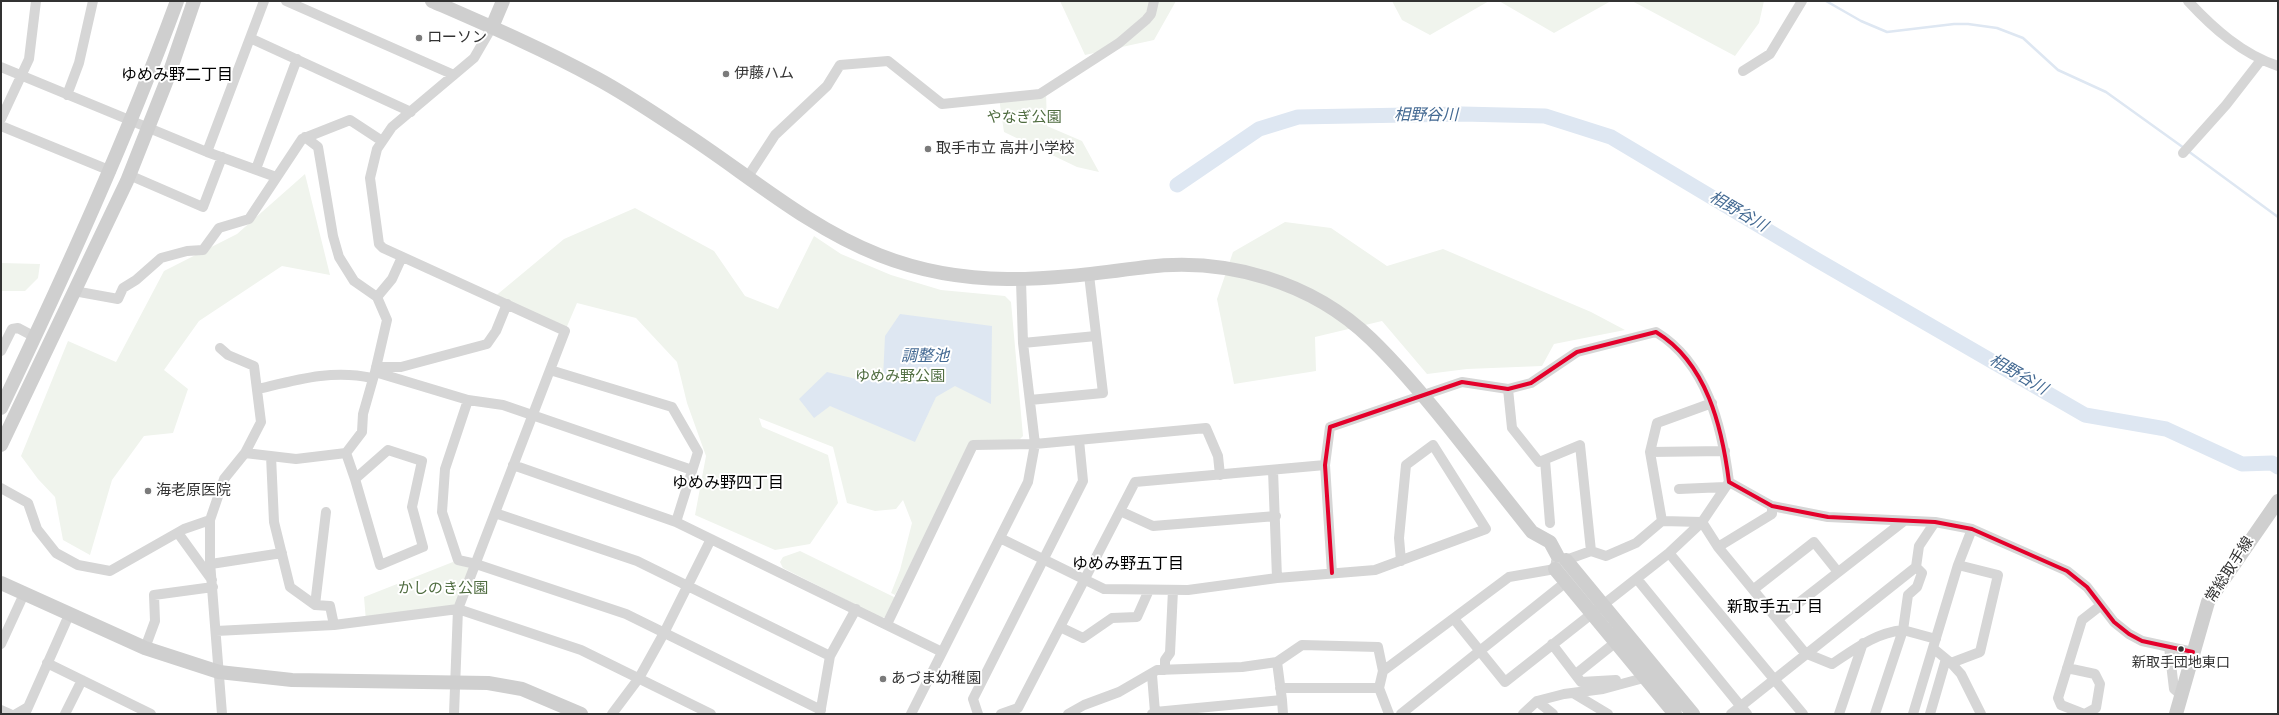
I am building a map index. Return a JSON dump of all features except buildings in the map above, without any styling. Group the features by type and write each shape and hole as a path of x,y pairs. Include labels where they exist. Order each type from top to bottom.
{"street":[{"path":"1,119 29,59 36,1"},
{"path":"67,95 79,63 93,1"},
{"path":"1,408 111,171 130,121 150,75 177,1"},
{"path":"1,445 129,175 167,80 194,1"},
{"path":"207,152 264,1"},
{"path":"286,1 454,75"},
{"path":"432,1 492,27 597,78 680,130 747,178 840,238 881,256 943,273 980,280 1021,281 1089,275 1156,266 1195,264 1236,270 1274,279 1306,292 1339,313 1371,338 1423,395 1532,532 1550,542 1566,582 1675,714"},
{"path":"454,714 454,681 458,609 565,331 382,248 379,244 370,178 373,160 382,141 392,127 474,58 492,27 503,1"},
{"path":"747,178 775,135 827,86 840,65 888,61 942,104 1040,94 1120,43 1151,14 1154,1"},
{"path":"1743,70 1770,54 1802,1"},
{"path":"2188,1 2212,27 2261,60 2278,66"},
{"path":"250,38 411,112"},
{"path":"256,170 297,59"},
{"path":"2186,150 2226,106 2261,60"},
{"path":"1,67 207,152 276,177"},
{"path":"74,291 118,299 123,288 136,280 162,258 187,251 203,250 219,228 249,219 276,177 302,139 305,137 350,120 382,141"},
{"path":"1,126 111,171"},
{"path":"246,453 296,459 346,453 362,432 363,414 387,320 377,297 354,281 339,257 333,236 318,147 305,137"},
{"path":"129,175 203,207 222,157"},
{"path":"377,297 392,279 402,257"},
{"path":"1030,400 1103,393 1089,275"},
{"path":"911,714 1028,482 1035,444 1023,343 1021,281"},
{"path":"258,389 317,375 374,372 401,367 487,344 496,331 507,304"},
{"path":"1,351 12,329 18,328 35,337"},
{"path":"1332,573 1325,465 1330,427 1462,382 1508,389 1532,383 1577,352 1656,332 1674,342 1692,367 1712,403 1725,451 1727,485 1702,522 1669,553 1604,606 1552,644 1505,682 1479,652 1454,619"},
{"path":"1023,343 1096,336"},
{"path":"220,348 228,355 254,366 261,422 246,453 224,479 210,520 210,564 222,714"},
{"path":"550,370 672,407 698,452 676,522"},
{"path":"374,372 468,400 503,405 692,470"},
{"path":"1508,389 1512,428 1539,462 1580,445 1591,551"},
{"path":"468,400 445,469 442,512 458,560 476,564 626,614 820,712 830,656 856,609"},
{"path":"1662,521 1650,452 1658,423 1712,403"},
{"path":"887,624 973,445 1035,444 1206,428 1218,456 1220,475"},
{"path":"978,714 973,699 1083,481 1079,440"},
{"path":"1000,538 1104,589 1188,590 1277,578 1375,570 1486,529 1433,445 1406,465 1399,538 1401,560"},
{"path":"346,453 380,565 423,547 412,507 422,461 388,450 355,479"},
{"path":"1650,452 1725,451"},
{"path":"271,456 274,522 290,587 315,605 330,606 334,625"},
{"path":"1545,460 1550,523"},
{"path":"514,465 676,522 942,652"},
{"path":"1001,714 1018,708 1135,482 1325,465"},
{"path":"1273,470 1276,516 1277,578"},
{"path":"1679,489 1727,485 1772,506 1844,519 1935,522 1972,529 2067,571 2087,587 2100,606 2114,622 2129,634 2142,641 2193,652"},
{"path":"1,488 28,503 37,529 56,553 78,565 110,571 178,533 210,520"},
{"name":"常総取手線","path":"2176,714 2203,614 2213,592 2278,501"},
{"path":"1718,547 1772,514 1772,506"},
{"path":"1120,511 1153,526 1276,516"},
{"path":"315,605 326,512"},
{"path":"495,513 637,561 830,656"},
{"path":"1778,619 1904,520"},
{"path":"1383,671 1509,577 1591,551 1606,556 1636,543 1662,521 1702,522"},
{"path":"1702,522 1718,547 1805,653 1832,664 1863,643 1886,632 1903,630 1935,644 1948,661 1961,674 1981,714"},
{"path":"1730,714 1774,680 1805,653 1916,567 1919,546 1935,522"},
{"path":"1913,714 1958,565 1972,529"},
{"path":"178,533 212,584"},
{"path":"612,714 639,678 664,633 711,539"},
{"path":"1754,589 1814,542 1838,572"},
{"path":"210,564 282,553"},
{"path":"1669,553 1803,714"},
{"path":"1559,562 1604,606 1693,714"},
{"path":"1948,661 1980,652 1998,576 1958,565"},
{"path":"1875,714 1903,630 1908,595 1918,588 1922,573 1916,567"},
{"path":"1637,579 1747,714"},
{"path":"1401,714 1566,582"},
{"path":"1,583 145,648 219,672 292,680 454,681 488,683 522,689 581,714"},
{"path":"145,648 155,621 154,595 212,584"},
{"path":"1060,627 1083,638 1112,618 1137,617 1149,590"},
{"path":"1165,670 1165,660 1170,653 1173,590"},
{"path":"1,644 24,594"},
{"path":"2067,668 2095,674 2100,684 2096,708 2084,714 2061,705 2058,698 2067,668 2082,620 2100,606"},
{"path":"216,631 334,625 458,609 581,650 711,714"},
{"path":"16,714 26,710 69,615"},
{"path":"1576,674 1616,642"},
{"path":"1839,714 1863,643"},
{"path":"1552,644 1581,682 1616,680"},
{"path":"1068,714 1084,705 1119,692 1152,675 1157,670 1242,667 1277,662 1302,646 1378,647 1383,671 1380,688 1389,714"},
{"path":"2169,647 2174,689 2181,695"},
{"path":"1930,714 1948,661"},
{"path":"1277,662 1283,714"},
{"path":"48,663 151,714"},
{"path":"1523,714 1537,701 1573,692 1603,689 1660,673"},
{"path":"1152,675 1153,713 1282,700"},
{"path":"65,714 82,680"},
{"path":"1280,688 1380,688"},
{"path":"1573,692 1608,714"},
{"path":"1537,701 1553,714"},
{"path":"1,710 10,714"}],"green space":[{"path":"1060,1 1176,1 1154,40 1085,55"},
{"path":"1392,1 1489,1 1430,35 1402,20"},
{"path":"1499,1 1611,1 1554,33"},
{"path":"1632,1 1764,1 1759,23 1735,56"},
{"name":"やなぎ公園","path":"1046,91 1047,126 1082,141 1099,172 1077,167 1004,132 999,98"},
{"path":"305,174 330,275 282,266 199,321 164,370 188,389 173,433 144,436 112,480 90,555 63,540 55,497 38,479 21,456 68,341 116,362 164,271 237,234"},
{"name":"ゆめみ野公園","path":"635,208 714,251 745,296 778,309 814,236 841,254 891,275 941,290 1005,296 1011,302 1023,436 1020,439 971,443 895,595 891,593 900,570 912,523 903,500 896,509 875,511 847,503 833,447 759,418 762,427 828,455 838,503 810,544 775,550 695,515 706,456 687,403 677,362 636,318 577,303 565,331 493,298 564,239"},
{"path":"1285,222 1331,228 1387,266 1443,249 1591,312 1625,330 1554,344 1542,366 1467,369 1427,374 1382,321 1315,337 1316,371 1234,384 1217,299 1233,252"},
{"path":"1,263 40,264 38,278 25,291 1,291"},
{"path":"800,551 896,598 886,617 882,618 783,568 780,562 783,557"},
{"name":"かしのき公園","path":"458,560 476,564 458,609 366,621 364,597"}],"water":[{"name":"調整池","path":"900,314 992,326 991,404 955,386 936,397 915,442 830,406 814,418 799,399 827,372 856,379 883,378 885,336"}],"waterway":[{"path":"1826,1 1861,21 1887,32 1954,24 1968,24 1997,28 2023,38 2058,70 2106,92 2184,148"},
{"name":"相野谷川","path":"1177,185 1259,129 1298,117 1462,114 1545,116 1611,137 1817,260 2085,415 2166,429 2242,464 2272,463 2278,467"},
{"path":"2188,151 2278,217"}],"transit line":[{"path":"1332,573 1325,465 1330,427 1462,382 1508,389 1531,383 1577,352 1656,332 1673,345 1688,361 1700,379 1709,398 1722,440 1729,482 1772,506 1828,517 1935,522 1972,529 2067,571 2087,587 2114,622 2129,634 2142,641 2193,652"}],"place":[{"name":"ローソン","path":"419,38"},
{"name":"伊藤ハム","path":"726,74"},
{"name":"取手市立 高井小学校","path":"928,149"},
{"name":"海老原医院","path":"148,491"},
{"name":"新取手団地東口","path":"2181,649"},
{"name":"あづま幼稚園","path":"883,679"}],"district":[{"name":"ゆめみ野二丁目","path":"177,76"},
{"name":"ゆめみ野四丁目","path":"728,484"},
{"name":"ゆめみ野五丁目","path":"1128,565"},
{"name":"新取手五丁目","path":"1775,608"}]}
